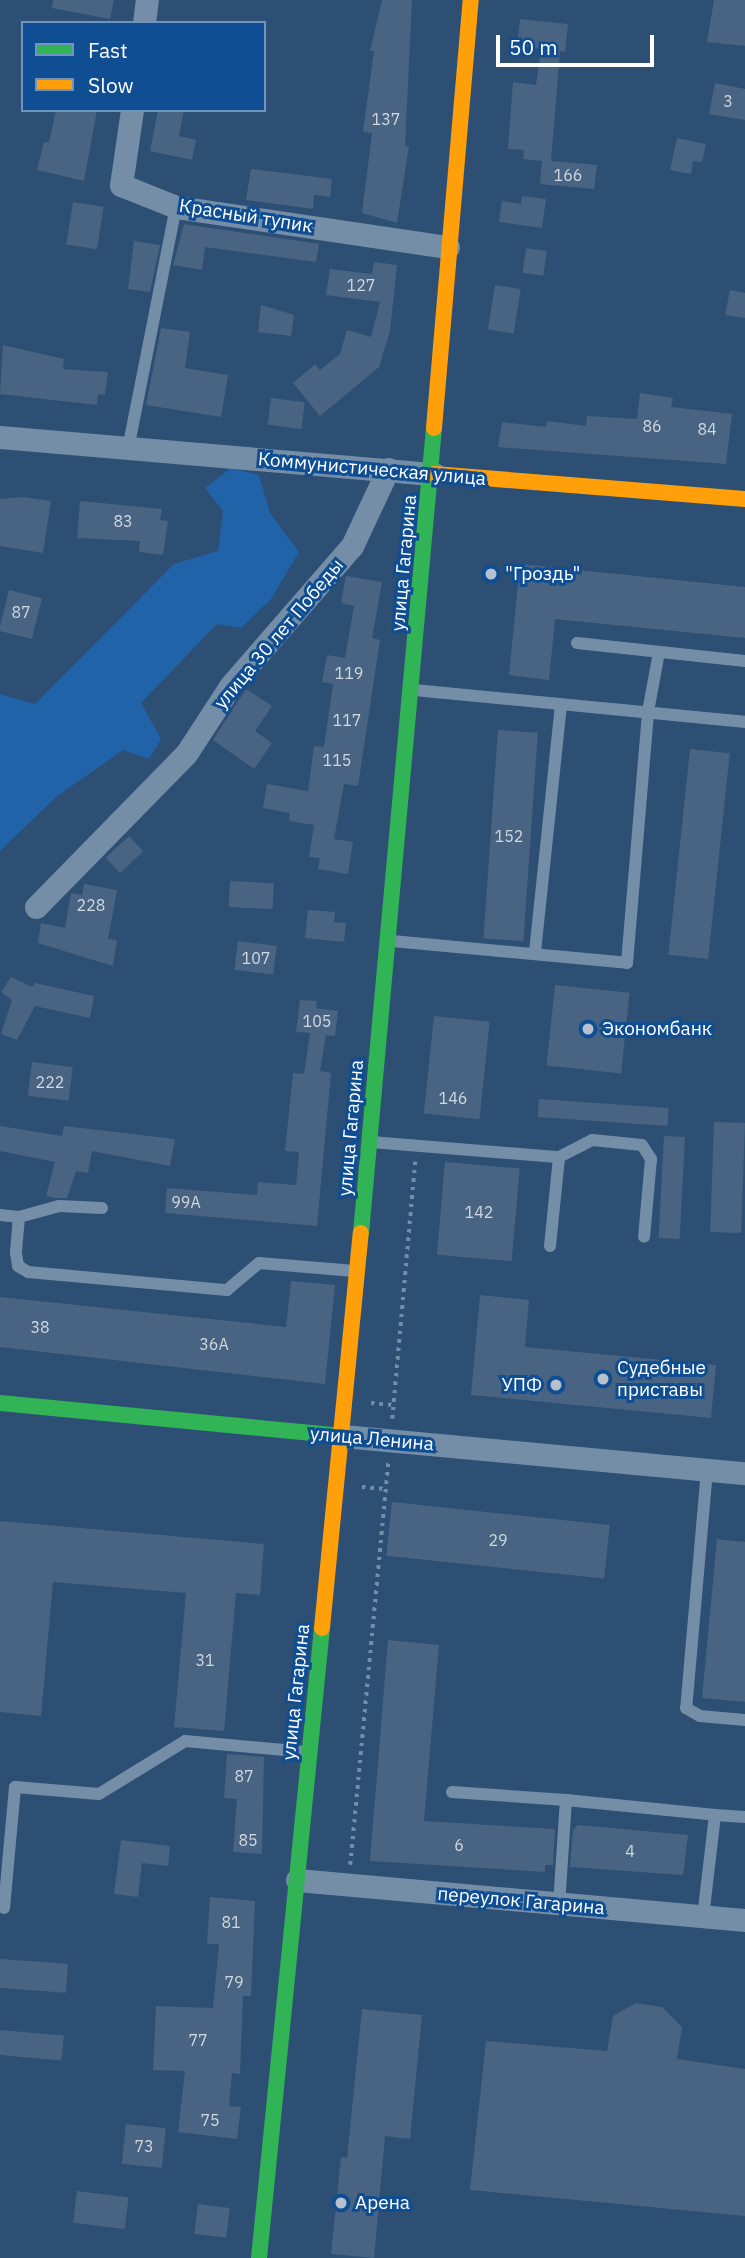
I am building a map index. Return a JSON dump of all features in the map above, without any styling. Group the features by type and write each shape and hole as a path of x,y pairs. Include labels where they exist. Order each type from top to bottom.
{"street":[{"path":"144,21 147,0"},
{"name":"улица Гагарина","path":"259,2258 343,1436 434,474 448,247 471,0"},
{"name":"Красный тупик","path":"132,112 121,185 176,207 448,247"},
{"name":"Коммунистическая улица","path":"0,437 745,499"},
{"name":"улица 30 лет Победы","path":"36,907 186,754 231,685 352,546 388,470"},
{"name":"улица Ленина","path":"0,1403 745,1473"},
{"name":"переулок Гагарина","path":"298,1880 745,1920"}],"lane":[{"path":"128,449 176,207"},
{"path":"577,643 745,661"},
{"path":"390,941 536,952 627,963 648,712 659,652"},
{"path":"413,690 745,722"},
{"path":"536,952 561,704"},
{"path":"371,1142 559,1157 592,1140 642,1145 649,1151 644,1237"},
{"path":"550,1246 559,1157"},
{"path":"0,1215 19,1217 59,1206 102,1208"},
{"path":"19,1217 16,1253 18,1266 28,1272 227,1290 259,1263 359,1271"},
{"path":"707,1470 686,1709 700,1716 745,1720"},
{"path":"4,1908 15,1787 99,1794 185,1741 311,1752"},
{"path":"452,1792 745,1817"},
{"path":"559,1905 566,1800"},
{"path":"704,1916 715,1815"}],"path":[{"path":"348,1885 417,1146"}],"shaded area":[{"path":"231,468 259,475 270,513 299,552 271,599 241,628 217,624 141,703 161,739 149,759 123,750 56,797 0,851 0,694 35,704 174,564 218,551 223,511 205,488"}],"building":[{"path":"53,0 114,0 110,19 52,8"},
{"path":"382,0 412,0 405,146 409,146 397,223 362,213 372,133 363,132 374,51 370,51"},
{"path":"714,0 745,0 745,46 707,42"},
{"path":"520,19 568,24 565,52 560,51 551,161 597,165 594,189 540,184 542,161 523,159 524,150 508,149 513,82 536,85 541,49 517,46"},
{"path":"715,83 745,89 745,120 709,114"},
{"path":"56,112 97,112 84,181 37,170 44,142 49,143"},
{"path":"158,112 184,112 179,136 196,140 192,160 150,151"},
{"path":"677,138 706,144 702,162 693,161 691,174 670,170"},
{"path":"251,169 332,179 330,197 314,195 313,209 246,200"},
{"path":"522,196 546,199 542,228 499,222 502,201 521,204"},
{"path":"73,202 104,207 97,249 66,244"},
{"path":"184,224 319,244 316,262 205,247 202,270 173,265"},
{"path":"134,241 160,245 150,292 128,289"},
{"path":"526,248 547,251 543,276 523,273"},
{"path":"374,262 397,265 390,331 379,367 320,416 293,383 315,364 320,370 340,354 347,330 371,337 380,302 326,295 330,269 372,274"},
{"path":"495,285 521,289 514,334 488,329"},
{"path":"730,290 745,293 745,318 725,315"},
{"path":"261,305 294,315 291,336 258,332"},
{"path":"161,328 190,332 185,368 228,375 221,417 146,405"},
{"path":"3,345 64,359 63,369 108,372 105,395 98,394 97,405 0,394"},
{"path":"640,393 673,398 671,407 732,414 726,464 498,447 502,422 546,427 547,421 586,426 587,416 637,419"},
{"path":"271,398 305,402 301,429 268,425"},
{"path":"23,497 51,501 43,553 0,546 0,499"},
{"path":"80,501 162,509 160,520 168,521 163,555 139,552 140,541 77,538"},
{"path":"520,564 745,587 745,638 555,619 549,680 509,675"},
{"path":"346,576 382,582 372,638 380,640 358,786 344,784 334,839 353,842 348,874 318,869 320,858 309,857 314,825 289,821 290,813 263,808 267,784 308,791 314,746 324,747 333,684 322,682 327,655 345,658 354,606 341,603"},
{"path":"9,590 42,598 32,639 0,631"},
{"path":"246,689 272,706 255,731 272,743 254,769 213,740"},
{"path":"498,730 538,733 523,941 483,938"},
{"path":"690,749 730,753 708,959 668,955"},
{"path":"129,836 143,851 120,873 106,858"},
{"path":"230,881 274,883 273,909 229,907"},
{"path":"84,884 117,890 108,939 117,940 113,966 38,943 41,923 65,928 71,893 82,895"},
{"path":"308,910 335,912 334,922 346,923 344,942 305,938"},
{"path":"238,941 277,946 273,975 234,970"},
{"path":"11,977 32,987 35,983 94,996 90,1018 35,1006 17,1040 1,1034 12,1000 1,992"},
{"name":"Экономбанк","path":"555,985 630,993 621,1073 547,1066"},
{"path":"300,1000 317,1001 316,1008 338,1011 335,1036 326,1035 320,1071 331,1073 317,1226 165,1213 167,1188 257,1195 258,1182 296,1185 299,1152 285,1151 293,1073 304,1074 310,1033 296,1032"},
{"path":"434,1016 490,1022 479,1119 424,1113"},
{"path":"32,1062 73,1067 69,1101 28,1096"},
{"path":"539,1099 669,1108 667,1126 538,1117"},
{"path":"714,1122 745,1123 741,1233 710,1232"},
{"path":"0,1126 62,1136 64,1126 175,1139 170,1166 92,1151 88,1173 76,1171 67,1198 56,1198 46,1196 55,1162 0,1151"},
{"path":"664,1136 685,1137 680,1239 659,1238"},
{"path":"445,1162 520,1169 512,1261 437,1255"},
{"path":"291,1281 335,1285 325,1384 0,1347 0,1297 286,1327"},
{"path":"480,1295 529,1300 525,1347 716,1365 711,1418 471,1395"},
{"path":"392,1502 610,1525 604,1579 386,1556"},
{"path":"0,1521 264,1544 260,1595 236,1593 224,1731 174,1727 186,1593 53,1582 41,1716 0,1712"},
{"path":"717,1539 745,1542 745,1702 702,1698"},
{"path":"388,1640 439,1645 424,1821 555,1829 553,1865 545,1865 545,1872 370,1861"},
{"path":"227,1754 264,1757 262,1854 233,1852 237,1799 224,1798"},
{"path":"578,1825 688,1835 683,1875 570,1867 573,1830"},
{"path":"121,1840 170,1846 168,1866 142,1863 138,1897 114,1894"},
{"path":"210,1897 255,1901 251,1996 243,1996 240,2074 232,2073 229,2106 241,2107 237,2139 178,2132 185,2071 153,2070 156,2006 213,2008 219,1944 207,1944"},
{"path":"0,1959 68,1964 66,1993 0,1988"},
{"path":"636,2003 662,2007 682,2027 677,2059 745,2069 745,2216 470,2190 486,2041 607,2051 613,2016"},
{"path":"362,2009 422,2015 410,2139 385,2136 374,2258 331,2254 341,2157 347,2158"},
{"path":"0,2030 64,2036 62,2060 0,2055"},
{"path":"126,2124 166,2128 162,2168 122,2164"},
{"path":"77,2191 129,2197 125,2229 73,2223"},
{"path":"198,2204 230,2208 226,2238 194,2234"}],"traffic: fast":[{"path":"361,1233 434,428"},
{"path":"0,1403 343,1436"},
{"path":"259,2258 322,1628"}],"traffic: slow":[{"path":"434,428 471,0"},
{"path":"434,474 745,499"},
{"path":"322,1628 361,1233"}],"place":[{"name":"\"Гроздь\"","path":"491,574"},
{"name":"Экономбанк","path":"588,1029"},
{"name":"Судебные приставы","path":"603,1379"},
{"name":"УПФ","path":"556,1385"},
{"name":"Арена","path":"341,2203"}]}
